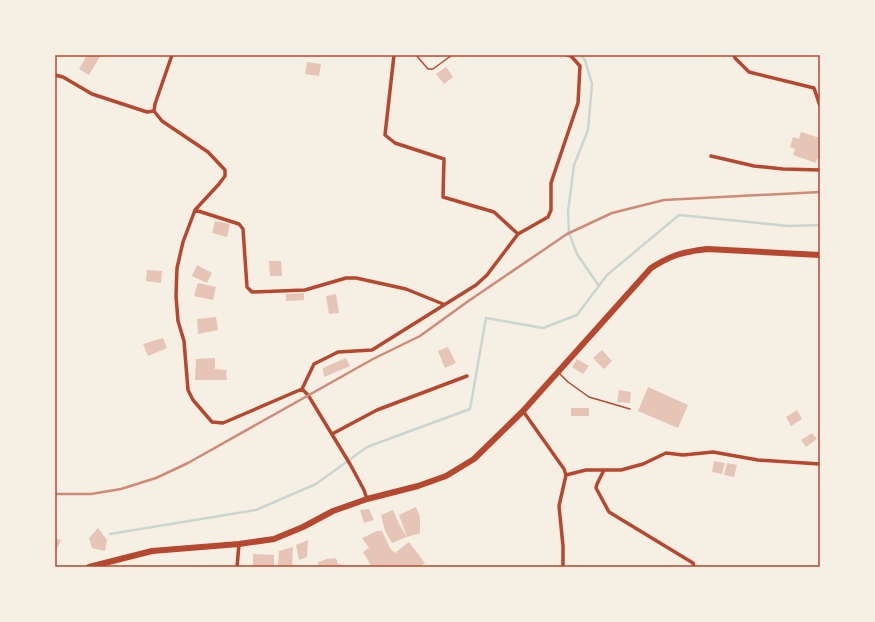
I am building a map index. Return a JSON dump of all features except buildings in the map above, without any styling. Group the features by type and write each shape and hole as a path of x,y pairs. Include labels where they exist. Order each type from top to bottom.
{"highway":[{"path":"89,567 152,552 239,544 274,539 303,527 333,511 367,499 418,486 446,476 474,459 523,411 651,268 670,257 688,251 707,249 820,255"}],"street":[{"path":"172,55 154,111 162,121 208,152 224,170 224,176 220,184 195,210 183,242 177,268 176,296 178,321 184,341 188,390 193,400 212,422 223,424 302,389 314,364 338,352 372,350 443,304 476,285 487,275 518,234 548,217 551,210 551,183 578,103 580,66 571,56 567,55"},
{"path":"394,55 384,135 395,143 444,159 443,197 494,212 518,234"},
{"path":"734,55 735,58 749,72 814,88 820,106"},
{"path":"55,75 63,77 92,94 147,112 154,111"},
{"path":"711,156 754,166 782,169 820,170"},
{"path":"195,210 239,224 244,229 247,287 252,292 305,290 346,278 356,278 406,289 443,304"},
{"path":"332,434 377,410 467,376"},
{"path":"302,389 308,395 342,450 364,490 367,499"},
{"path":"523,411 564,469 566,475 559,506 563,546 563,567"},
{"path":"566,475 586,470 621,470 643,464 666,453 683,455 713,452 758,460 820,464"},
{"path":"604,470 596,488 609,512 693,563 694,567"},
{"path":"237,567 239,544"}],"lane":[{"path":"416,55 428,69 433,69 452,55"},
{"path":"558,372 568,382 589,397 630,409"}],"waterway":[{"path":"580,55 585,60 592,84 588,130 574,165 568,212 569,233 577,254 599,286"},
{"path":"110,534 256,510 316,484 367,447 470,409 486,318 543,328 577,315 607,275 679,215 788,226 820,225"}],"railway":[{"path":"55,494 91,494 121,489 156,478 188,463 373,359 420,336 567,234 612,213 664,200 820,192"}]}
